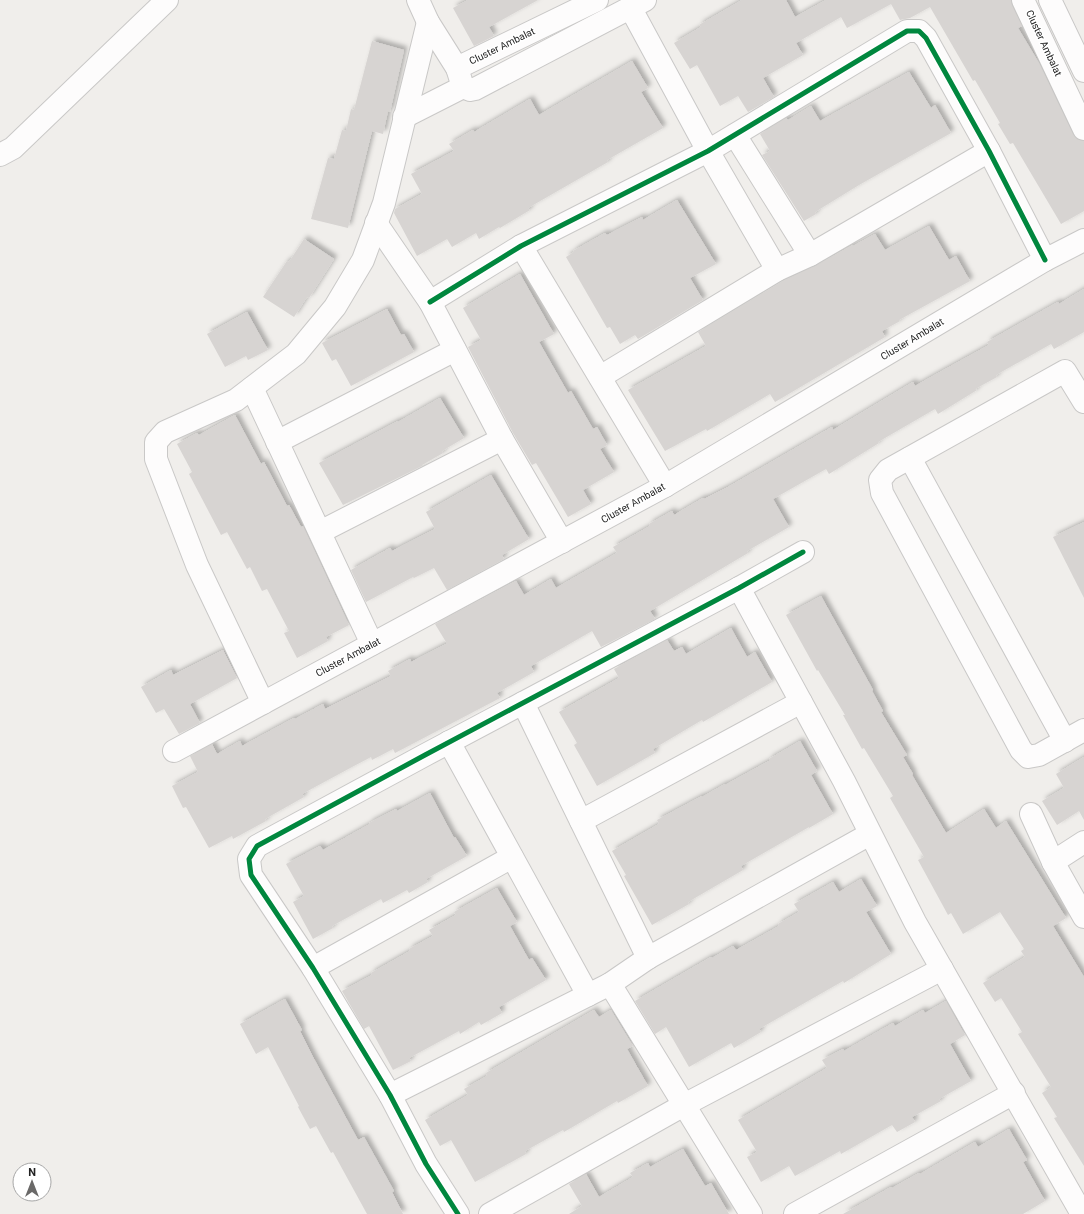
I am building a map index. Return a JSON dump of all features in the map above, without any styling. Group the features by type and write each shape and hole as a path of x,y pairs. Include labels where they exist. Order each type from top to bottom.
{"street":[{"path":"0,155 13,148 167,0"},
{"name":"Cluster Ambalat","path":"418,0 428,22 460,78 597,0"},
{"name":"Cluster Ambalat","path":"1023,0 1084,129"},
{"path":"1050,0 1084,71"},
{"path":"404,117 460,78 470,90 475,90 637,4 708,151 777,270"},
{"path":"263,703 197,565 156,459 156,442 165,432 236,400 252,388 296,354 335,307 363,260 384,203 428,22"},
{"path":"430,302 521,246 708,151 907,31 919,31 926,38 988,151 1045,260"},
{"path":"735,135 810,255"},
{"path":"600,377 777,270 810,255 988,151"},
{"path":"376,223 430,302 502,439 562,542"},
{"name":"Cluster Ambalat","path":"174,751 665,486 1045,260 1084,240"},
{"path":"521,246 665,486"},
{"path":"278,442 455,350"},
{"path":"1084,402 1065,371 888,470 880,480 882,493 1022,750 1028,757 1039,755 1084,730"},
{"path":"252,388 372,644"},
{"path":"320,532 502,439"},
{"path":"910,458 1065,740"},
{"path":"458,1214 426,1164 390,1095 313,968 250,875 249,859 257,846 739,588 803,552"},
{"path":"739,588 844,781 915,922 1014,1093 1076,1212"},
{"path":"581,821 801,702"},
{"path":"523,703 648,958"},
{"path":"450,742 588,995"},
{"path":"1031,814 1053,862 1084,918"},
{"path":"390,1095 610,984 648,958 870,834"},
{"path":"1053,862 1084,842"},
{"path":"313,968 512,857"},
{"path":"490,1214 684,1105 942,969"},
{"path":"610,984 751,1214"},
{"path":"795,1214 1014,1093"}],"building":[{"path":"468,0 538,0 489,27 494,36 474,46 453,8"},
{"path":"742,0 786,0 795,17 826,0 1011,0 1022,26 1018,28 1039,63 1073,134 1077,139 1084,141 1084,211 1061,224 1013,143 1010,144 998,124 1000,123 975,80 973,81 930,7 910,18 900,20 891,4 847,28 841,17 796,43 803,55 763,78 774,97 748,112 738,96 720,106 697,65 690,69 674,43 701,27 699,25"},
{"path":"372,41 404,50 390,112 388,111 383,134 372,131 348,228 311,219 328,158 334,159 342,130 346,131 351,109 354,110"},
{"path":"632,61 648,88 641,92 663,128 607,160 608,162 528,208 530,210 479,239 476,233 452,247 447,239 417,256 394,213 395,209 422,194 411,174 454,151 449,144 473,130 474,132 530,99 539,115"},
{"path":"909,72 931,108 935,105 951,133 859,185 815,212 816,214 804,221 762,155 770,151 760,134 786,118 788,120 811,106 820,121"},
{"path":"677,200 716,264 690,278 703,300 638,339 635,335 620,344 610,327 607,328 566,257 574,252 573,251 605,233 607,235 642,217 643,220"},
{"path":"929,226 949,260 956,256 970,281 899,320 900,321 882,331 885,337 775,402 770,394 707,431 706,429 665,451 628,390 706,346 698,332 783,281 815,266 875,234 885,250"},
{"path":"304,239 334,259 309,298 307,297 294,317 263,297"},
{"path":"520,274 554,334 539,342 568,393 571,391 593,429 597,427 607,445 600,449 614,472 583,490 591,504 568,517 536,463 532,465 513,433 468,347 481,340 463,308"},
{"path":"1084,289 1084,332 1054,349 1051,344 996,375 997,377 975,389 977,390 938,414 935,409 878,442 879,443 829,474 826,469 773,499 789,527 650,611 655,619 601,647 592,631 531,666 534,672 497,693 500,698 395,753 393,749 372,760 371,757 352,767 302,794 304,797 265,819 266,821 233,839 232,836 209,848 186,807 183,808 172,786 198,772 190,756 212,744 217,754 240,741 242,746 323,704 325,709 391,676 388,671 410,659 411,662 446,644 435,624 516,581 524,595 551,579 556,588 617,553 613,547 650,526 649,524 672,511 674,515 703,498 704,499 728,487 832,427 833,430 913,382 915,386 989,345 987,342"},
{"path":"387,309 401,335 404,334 414,352 351,386 336,359 332,361 322,343"},
{"path":"247,312 268,350 248,360 246,356 225,367 207,334"},
{"path":"440,398 464,438 442,451 443,453 422,466 343,505 319,463 398,422"},
{"path":"235,415 261,464 264,462 287,506 289,505 301,527 303,526 349,625 326,637 328,641 297,658 284,633 289,631 267,589 262,591 250,567 247,569 227,532 221,535 189,474 192,472 177,444 197,433 199,435"},
{"path":"491,475 529,539 502,555 504,559 447,590 434,568 414,578 413,577 366,602 351,570 390,548 392,551 435,529 426,512"},
{"path":"1084,522 1084,598 1053,537"},
{"path":"821,596 873,690 872,691 883,711 881,712 907,755 903,757 913,774 912,775 946,833 984,809 996,828 1006,821 1066,918 1053,926 1084,977 1084,1166 1054,1118 1057,1117 1042,1093 1051,1087 1018,1034 1022,1032 1001,998 995,1002 983,983 1025,957 1021,951 1024,949 1000,912 963,934 951,913 948,915 918,860 924,857 890,798 893,796 864,748 862,749 843,715 845,715 818,670 817,671 786,615"},
{"path":"731,628 747,657 755,652 772,682 703,722 702,720 653,749 655,753 597,786 574,745 577,743 559,712 619,678 614,669 667,640 674,651 682,647 686,654"},
{"path":"223,650 237,678 190,704 200,723 179,734 164,709 156,713 141,687 171,670 173,675"},
{"path":"800,741 817,771 811,775 833,814 741,866 743,870 652,925 624,876 626,875 612,851 659,824 657,820 769,761 769,759"},
{"path":"1084,757 1084,820 1079,811 1057,825 1042,801 1064,788 1056,774"},
{"path":"430,793 454,838 455,837 467,856 426,879 428,882 409,893 407,890 383,903 381,899 332,926 333,928 313,939 293,902 304,896 286,864 320,846 323,850 370,824 369,823 396,809 397,811"},
{"path":"861,879 877,906 866,912 891,954 844,983 843,981 759,1029 761,1032 734,1048 731,1043 689,1067 666,1027 655,1034 635,1001 711,957 712,958 733,946 736,950 779,926 778,924 799,912 794,904 833,882 839,892"},
{"path":"497,888 517,922 510,926 529,960 532,958 546,980 499,1007 502,1013 481,1025 479,1022 460,1034 459,1031 409,1058 411,1061 393,1070 369,1026 364,1029 342,991 372,975 371,973 433,936 429,930 456,915 454,912"},
{"path":"285,999 302,1030 300,1031 313,1057 358,1140 364,1137 394,1191 392,1192 403,1214 367,1214 333,1152 331,1153 316,1126 310,1129 268,1047 256,1054 240,1024"},
{"path":"946,1001 965,1035 950,1044 971,1081 939,1099 941,1101 912,1117 915,1122 897,1132 892,1125 841,1154 840,1151 795,1176 789,1166 761,1182 747,1157 757,1152 738,1120 827,1068 822,1060 843,1049 844,1051 893,1023 895,1026 923,1010 925,1013"},
{"path":"594,1010 599,1017 611,1010 633,1046 627,1049 648,1086 618,1103 617,1101 564,1132 563,1130 525,1151 526,1154 475,1182 451,1140 440,1146 425,1120 468,1095 464,1089 487,1076 486,1073"},
{"path":"1009,1129 1027,1160 1023,1162 1045,1201 1023,1214 843,1214 891,1187 892,1188 919,1173 920,1174 975,1142 978,1147"},
{"path":"683,1149 705,1186 711,1183 729,1214 569,1214 582,1206 569,1184 586,1174 599,1197 633,1177 630,1173 648,1163 650,1167"}],"cycle path":[{"path":"430,302 521,246 708,151 907,31 919,31 926,38 989,151 1045,260"},
{"path":"458,1214 426,1164 390,1095 313,968 251,875 249,859 257,846 739,588 803,552"}]}
